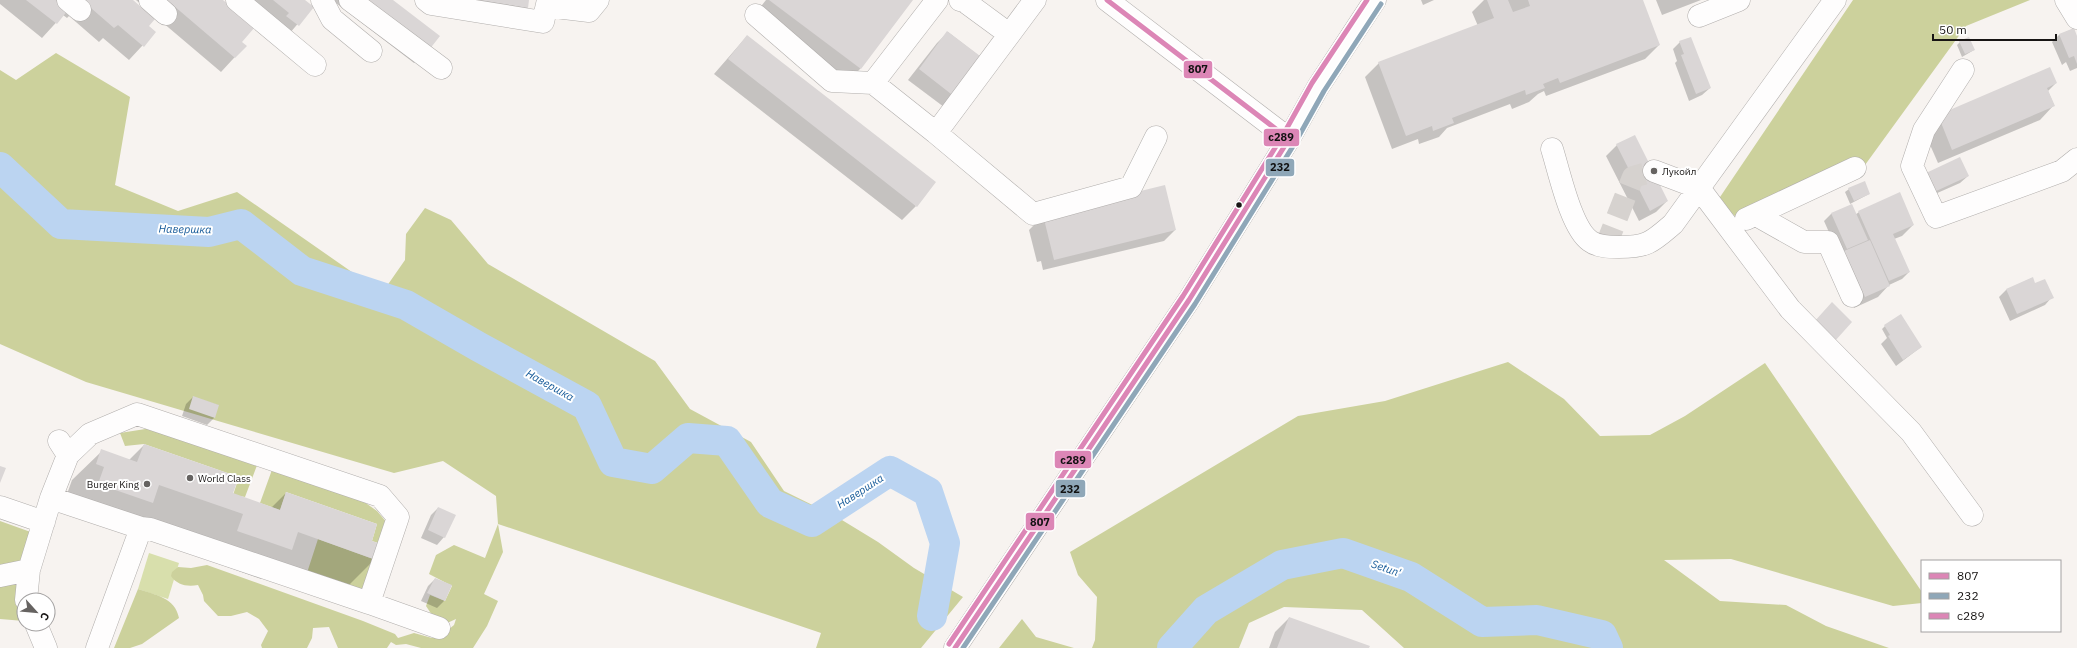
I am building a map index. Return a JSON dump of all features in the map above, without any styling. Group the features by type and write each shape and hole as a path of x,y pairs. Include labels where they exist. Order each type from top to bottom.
{"street":[{"path":"237,0 315,65"},
{"path":"322,0 332,19 371,51"},
{"path":"350,0 440,68"},
{"path":"426,0 431,4 543,22 548,3 589,11 598,0"},
{"path":"873,83 937,0"},
{"path":"960,0 964,1 1010,34"},
{"path":"936,133 1035,0"},
{"path":"1107,0 1289,139"},
{"path":"955,648 1189,300 1289,139 1318,87 1375,0"},
{"path":"1699,16 1739,0"},
{"path":"1552,149 1575,222 1589,241 1605,248 1631,247 1651,242 1673,224 1835,0"},
{"path":"2066,0 2077,18"},
{"path":"756,16 832,81 873,83 936,133 1033,214 1131,187 1156,137"},
{"path":"1963,70 1924,130 1912,166 1936,217 2062,170 2077,159"},
{"path":"1729,227 1855,168"},
{"path":"1654,171 1699,188 1790,309 1911,432 1972,515"},
{"path":"1756,214 1804,242 1828,242 1852,296"},
{"path":"27,592 29,570 51,498 63,448 90,434 137,414 380,496 398,517 369,603"},
{"path":"51,498 141,528 150,528 439,628"},
{"path":"0,507 44,522"},
{"path":"97,648 141,528"},
{"path":"0,576 29,570"},
{"path":"39,632 46,648"}],"green space":[{"path":"1853,0 2030,0 1966,26 1865,165 1741,222 1718,200"},
{"path":"56,53 130,97 115,185 178,211 237,192 382,293 405,260 406,234 425,208 451,220 488,264 655,361 690,409 751,442 784,491 837,517 878,542 914,568 963,597 921,648 816,648 821,633 498,524 496,496 443,461 394,473 86,382 0,344 0,70 16,80"},
{"path":"1508,362 1564,399 1600,436 1650,435 1685,416 1765,363 1921,591 1921,603 1893,606 1731,559 1664,560 1720,601 1786,605 1826,626 1889,648 1404,648 1362,610 1284,607 1249,623 1239,648 1092,648 1095,640 1097,597 1078,575 1070,552 1298,416 1385,401"},
{"path":"158,427 259,460 245,497 233,495 239,477 144,444 125,446 120,433"},
{"path":"273,467 353,494 377,511 388,524 381,544 372,541 377,524 286,492 280,510 260,503"},
{"path":"0,521 39,535 26,592 16,592 16,620 0,619"},
{"path":"498,524 503,552 484,594 498,601 487,626 473,648 421,648 406,644 396,645 391,642 387,648 338,648 329,627 313,628 312,638 307,648 262,648 261,645 268,631 259,619 247,612 231,616 218,616 204,601 198,585 183,585 171,576 172,572 178,567 191,568 207,565 363,621 395,634 398,638 414,633 432,638 442,635 454,625 456,619 445,624 434,618 426,606 430,595 445,601 452,586 429,574 436,555 454,545 485,558"},
{"path":"318,539 376,560 363,598 305,579"},
{"path":"149,553 179,563 168,599 138,589"},
{"path":"138,589 157,595 169,601 177,611 179,618 142,644 130,648 114,648"},
{"path":"1022,619 1036,637 1074,648 999,648"}],"building":[{"path":"26,0 56,0 68,10 57,24"},
{"path":"77,0 133,0 155,19 149,26 156,32 144,47 118,25 114,28 84,2"},
{"path":"167,0 223,0 255,27 242,42 247,46 235,58"},
{"path":"273,0 305,0 314,7 299,26 286,16 289,13"},
{"path":"365,0 393,0 440,36 429,50"},
{"path":"480,0 529,0 528,8"},
{"path":"769,0 913,0 861,69"},
{"path":"1487,0 1508,0 1513,12 1530,6 1528,0 1643,0 1660,45 1560,83 1558,78 1543,84 1545,88 1526,95 1525,90 1452,118 1454,123 1433,131 1432,126 1406,136 1378,62 1494,18"},
{"path":"2074,28 2077,36 2077,64 2074,56 2069,58 2059,34"},
{"path":"947,31 984,59 955,97 919,69"},
{"path":"747,35 936,182 917,207 728,59"},
{"path":"1691,37 1711,88 1696,94 1681,55 1684,54 1679,41"},
{"path":"1969,37 1975,50 1965,54 1959,41"},
{"path":"2050,67 2057,83 2047,88 2055,106 1952,150 1938,115"},
{"path":"1635,135 1668,201 1650,211 1616,144"},
{"path":"1960,157 1969,176 1934,192 1926,173"},
{"path":"1865,181 1870,194 1854,201 1848,188"},
{"path":"1165,185 1176,230 1054,260 1043,215"},
{"path":"1900,192 1914,225 1893,234 1910,272 1889,281 1858,211"},
{"path":"1852,204 1868,240 1847,249 1831,213"},
{"path":"1870,240 1890,286 1865,297 1844,251"},
{"path":"2033,277 2035,283 2045,279 2054,298 2017,314 2006,289"},
{"path":"1832,302 1852,322 1835,341 1814,322"},
{"path":"1901,314 1922,347 1903,360 1888,336 1890,335 1884,325"},
{"path":"193,396 219,405 215,418 189,409"},
{"path":"144,444 239,477 233,493 280,510 286,492 377,524 372,541 381,544 376,560 298,532 292,550 237,531 243,514 159,485 153,503 98,484 104,467 96,464 101,449 137,462"},
{"path":"0,466 6,468 0,483"},
{"path":"438,507 456,515 445,538 428,530"},
{"path":"435,578 452,585 445,601 427,593"},
{"path":"1289,617 1370,646 1369,648 1277,648"}],"waterway":[{"name":"Навершка","path":"0,167 61,224 209,232 241,224 302,271 406,305 587,406 613,462 652,469 688,438 727,441 770,503 812,522 890,471 928,492 945,543 932,616"},
{"name":"Setun'","path":"1172,648 1206,610 1282,565 1343,553 1411,577 1482,622 1537,620 1602,635 1608,648"}],"tunnel":[{"path":"1605,248 1633,177 1654,171"}],"transit line":[{"name":"807","path":"1107,0 1289,139"},
{"name":"с289","path":"949,644 1183,296 1283,135 1312,83 1367,0"},
{"name":"232","path":"963,648 1195,304 1295,143 1324,91 1381,4"},
{"name":"807","path":"955,648 1189,300 1289,139"}],"place":[{"name":"Лукойл","path":"1654,171"},
{"name":"World Class","path":"190,478"},
{"name":"Burger King","path":"147,484"}]}
